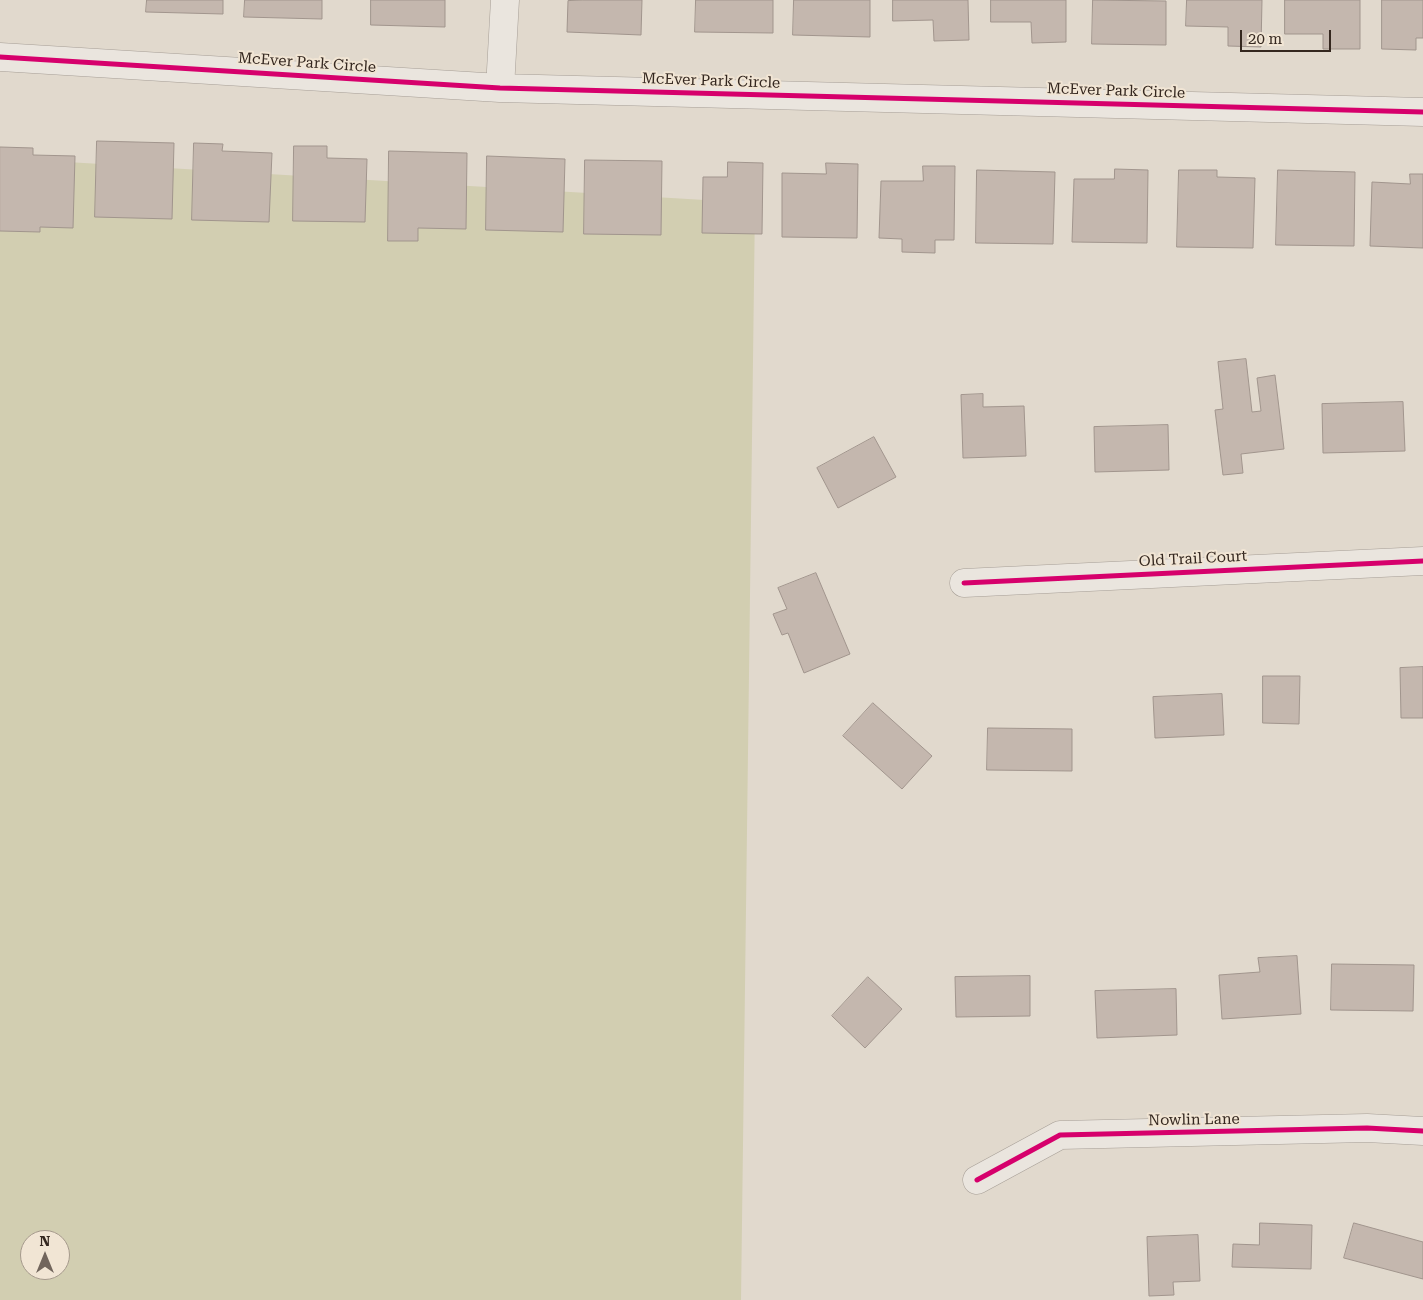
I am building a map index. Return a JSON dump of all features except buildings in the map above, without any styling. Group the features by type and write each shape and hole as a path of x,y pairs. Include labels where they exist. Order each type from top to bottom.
{"street":[{"path":"500,88 505,0"},
{"name":"McEver Park Circle","path":"0,57 500,88 1423,112"},
{"name":"Old Trail Court","path":"964,583 1423,561"},
{"name":"Nowlin Lane","path":"977,1180 1060,1135 1368,1128 1423,1131"}],"shaded area":[{"path":"0,158 755,203 741,1300 0,1300"}],"cycle path":[{"path":"0,57 500,88 1423,112"},
{"path":"964,583 1423,561"},
{"path":"977,1180 1060,1135 1367,1128 1423,1131"}]}
